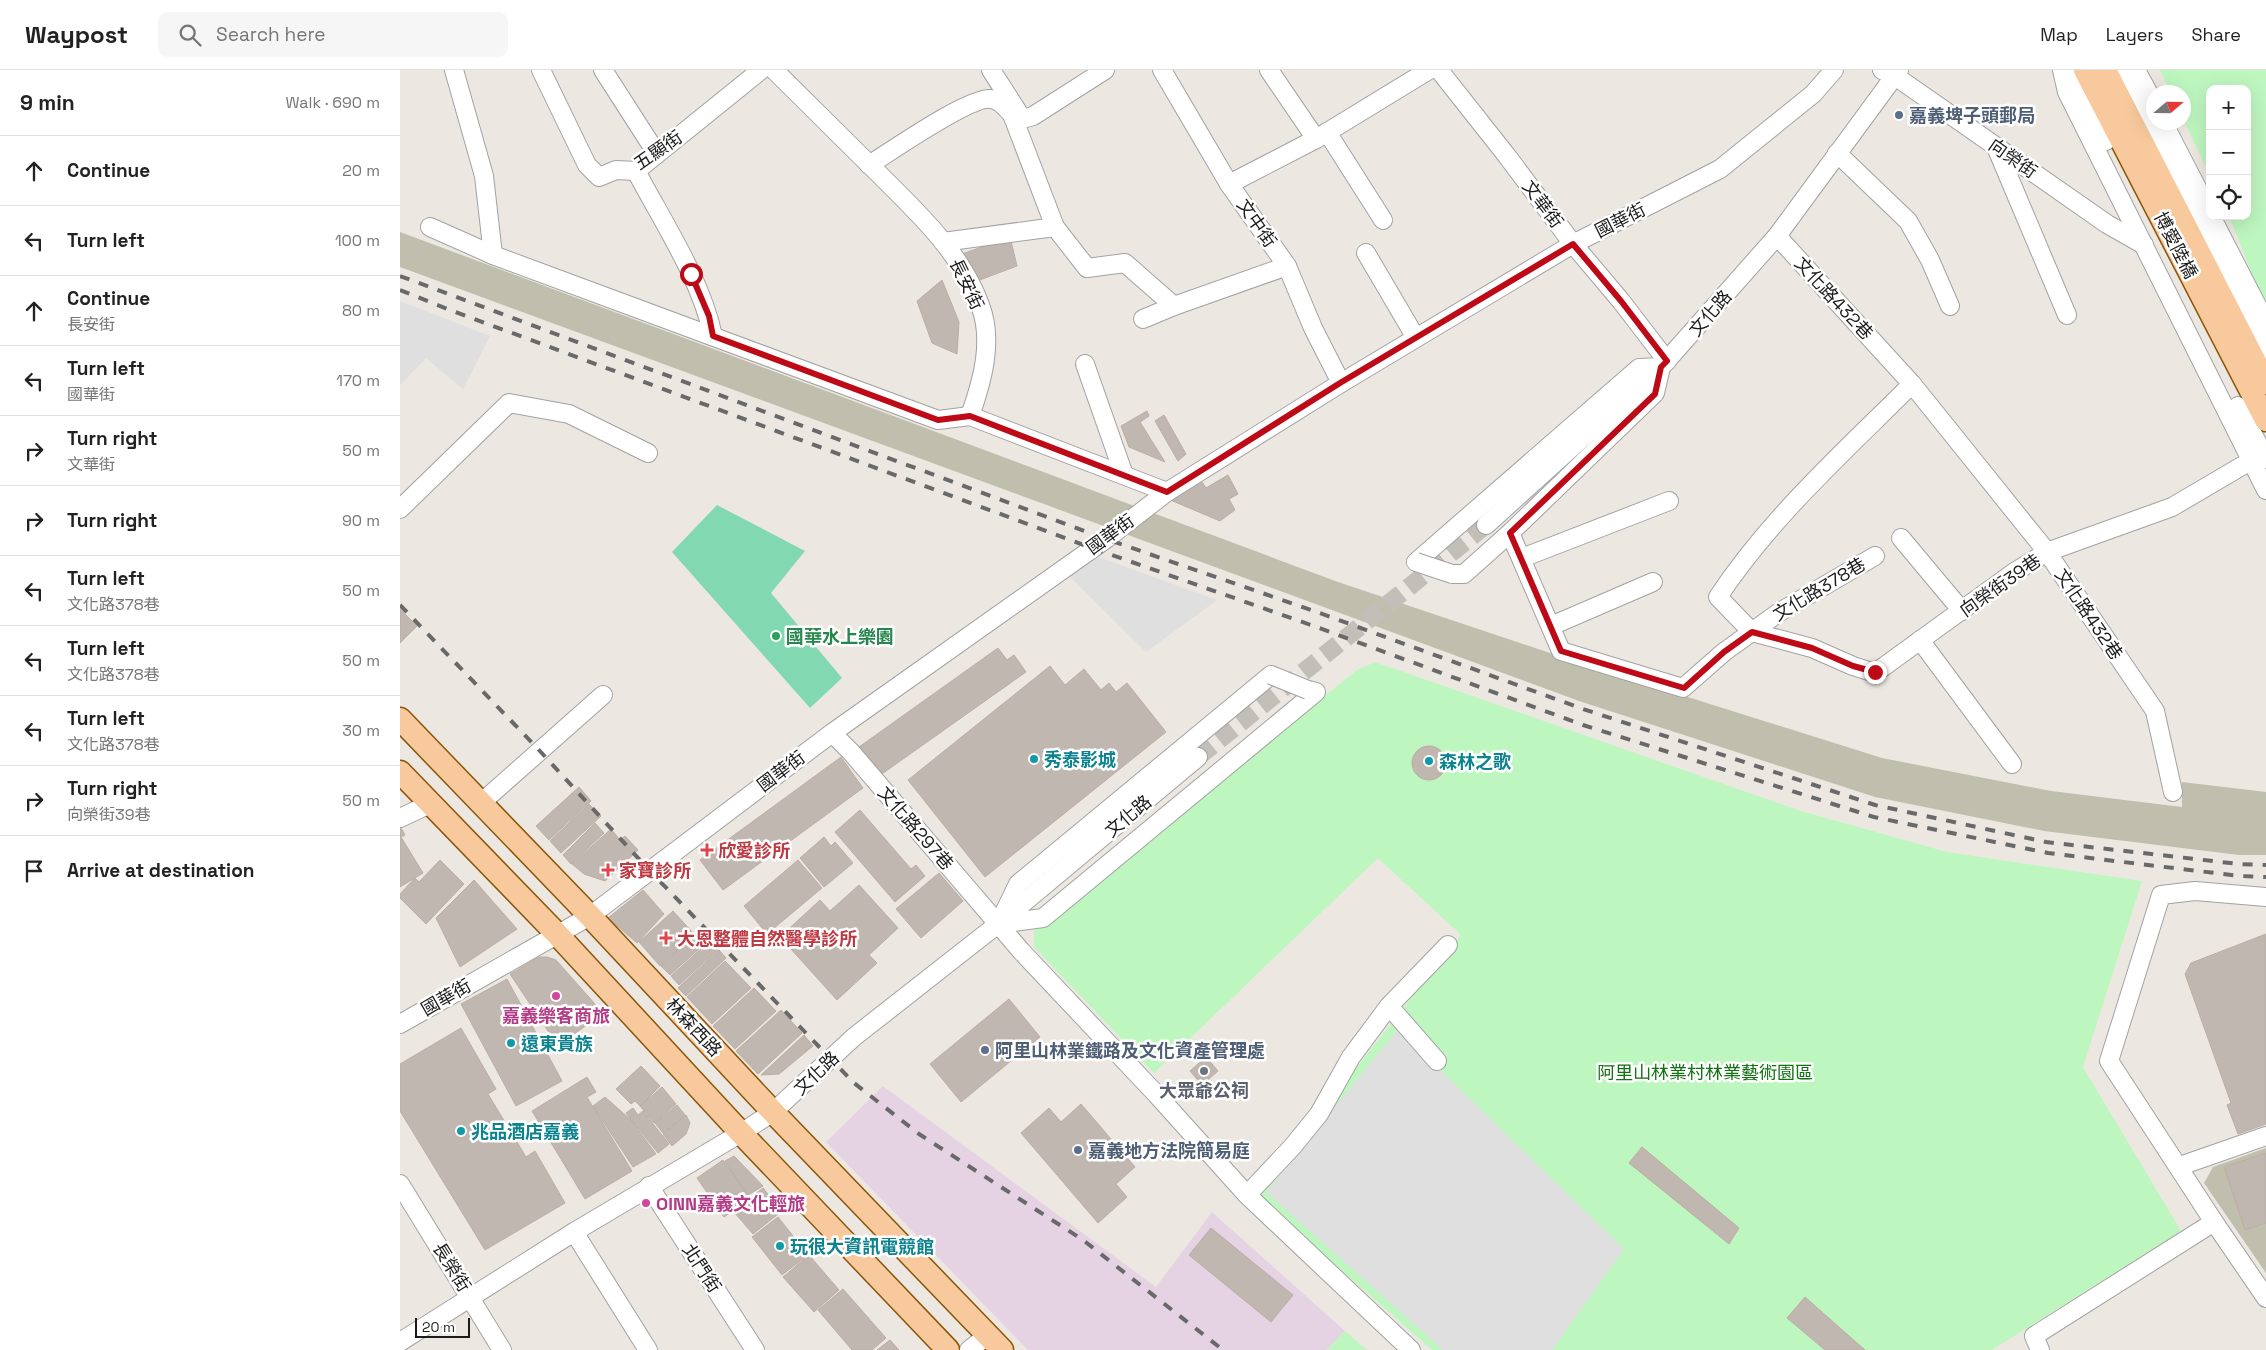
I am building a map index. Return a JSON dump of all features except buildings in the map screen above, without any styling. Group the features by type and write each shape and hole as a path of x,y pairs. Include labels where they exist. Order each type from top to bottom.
{"main road":[{"name":"博愛陸橋","path":"2085,70 2266,420"},
{"name":"博愛陸橋","path":"2105,70 2266,383"},
{"name":"林森西路","path":"401,722 590,916 773,1112 995,1342"},
{"path":"400,772 556,933 741,1133 948,1350"}],"street":[{"path":"454,70 484,176 493,254"},
{"name":"五顯街","path":"542,70 587,165 599,177 616,170 636,171 761,70"},
{"path":"603,70 657,154"},
{"name":"長安街","path":"774,70 869,165 956,258 981,306 987,342 980,387 970,416"},
{"path":"991,70 1018,119 1055,227 1087,268 1125,263 1174,306"},
{"path":"1018,119 1033,116 1104,70"},
{"name":"文中街","path":"1162,70 1229,184 1287,266 1313,328 1340,383"},
{"path":"1270,70 1322,136 1383,220"},
{"path":"1229,184 1322,136 1429,70"},
{"name":"文華街","path":"1439,70 1573,244 1621,301 1664,364"},
{"name":"國華街","path":"400,1024 556,933 590,916 832,733 1099,544 1167,492 1340,383 1573,244 1720,169 1814,94 1834,70"},
{"path":"2062,70 2067,92 2144,245 2259,459"},
{"path":"2071,70 2259,459 2266,490"},
{"path":"2123,70 2266,351"},
{"path":"2136,70 2146,88"},
{"name":"向榮街","path":"1892,72 2107,224 2144,245"},
{"name":"文化路","path":"1486,525 1664,364 1777,236 1892,72"},
{"path":"869,165 950,114 973,103 990,99 1001,104 1018,119"},
{"path":"2167,130 2206,205"},
{"path":"1996,146 2067,315"},
{"path":"1837,153 1908,220 1930,260 1950,306"},
{"path":"636,171 691,274 709,316 713,336"},
{"path":"2214,220 2266,323"},
{"path":"943,242 1055,227"},
{"path":"430,228 493,254 938,420 970,416 1167,492"},
{"name":"文化路432巷","path":"1777,236 1912,384 2047,552 2156,711 2173,792"},
{"path":"1366,253 1416,338"},
{"path":"1143,319 1287,266"},
{"path":"1085,364 1124,475"},
{"path":"1664,364 1655,394 1510,533 1464,574 1452,574 1416,562 1640,368 1664,364"},
{"path":"1752,632 1718,597 1737,568 1794,502 1912,384"},
{"path":"400,509 509,403 569,414 648,453"},
{"name":"向榮街39巷","path":"1752,632 1812,648 1853,666 1875,672 1962,612 2013,573 2047,552 2172,506 2259,459"},
{"path":"1522,558 1669,501"},
{"name":"文化路378巷","path":"1510,533 1561,651 1684,688 1724,652 1778,613 1876,556"},
{"path":"1902,538 1962,612"},
{"path":"1551,626 1653,582"},
{"path":"1920,640 2012,764"},
{"path":"1271,675 1316,692 1042,918 998,924 1018,884 1271,675"},
{"path":"481,803 603,695"},
{"name":"文化路297巷","path":"832,733 998,924 1247,1195 1411,1350"},
{"name":"文化路","path":"400,1342 470,1296 773,1112 854,1037 998,924 1198,757"},
{"path":"400,818 432,803"},
{"path":"2266,897 2195,891 2161,895 2109,1061 2266,1298"},
{"path":"1247,1195 1293,1146 1319,1114 1351,1057 1389,1006 1448,945"},
{"path":"1389,1006 1437,1061"},
{"path":"2180,1166 2266,1136"},
{"name":"長榮街","path":"400,1184 502,1350"},
{"name":"北門街","path":"649,1186 755,1350"},
{"path":"2040,1350 2034,1336 2214,1222"},
{"path":"574,1232 648,1350"},
{"name":"林森西路","path":"969,1350 995,1342"}],"shaded area":[{"path":"400,232 1338,582 1592,667 1882,758 2051,791 2182,807 2182,782 2266,792 2266,855 2239,855 2044,831 1875,797 1579,701 400,267"},
{"path":"400,301 490,336 463,389 426,358 400,385"},
{"path":"1096,556 1217,600 1146,652 1069,576"},
{"path":"1398,1029 1624,1249 1552,1350 1443,1350 1266,1192"},
{"path":"883,1086 1156,1287 1212,1212 1345,1331 1327,1350 1028,1350 826,1142"},
{"path":"2266,1148 2266,1273 2204,1183 2213,1167"}],"green space":[{"path":"2160,70 2266,70 2266,309 2231,220 2251,220 2251,85 2206,85 2206,168 2188,130 2191,130 2191,85 2167,85"},
{"name":"國華水上樂園","path":"717,505 805,551 771,593 842,678 810,708 672,552"},
{"name":"阿里山林業村林業藝術園區","path":"1375,662 1801,811 1947,852 2142,881 2083,1067 2181,1231 1992,1350 1432,1350 1256,1195 1461,935 1378,858 1154,1073 1034,947 1034,929 1357,670"},
{"path":"1345,1331 1367,1350 1327,1350"}],"tunnel":[{"path":"1198,757 1486,525"}],"railway":[{"path":"400,276 1106,539 1314,611 1583,709 1875,805 2046,842 2239,864 2266,865"},
{"path":"400,290 1092,548 1311,625 1583,725 1874,817 2048,853 2240,876 2266,877"},
{"path":"400,605 539,750 649,870 854,1083 919,1134 1083,1240 1223,1350"}],"place":[{"name":"嘉義埤子頭郵局","path":"1899,115"},
{"name":"國華水上樂園","path":"776,636"},
{"name":"秀泰影城","path":"1034,759"},
{"name":"森林之歌","path":"1429,761"},
{"name":"欣愛診所","path":"707,850"},
{"name":"家寶診所","path":"608,870"},
{"name":"大恩整體自然醫學診所","path":"666,938"},
{"name":"嘉義樂客商旅","path":"556,996"},
{"name":"遠東貴族","path":"511,1043"},
{"name":"阿里山林業鐵路及文化資產管理處","path":"985,1050"},
{"name":"大眾爺公祠","path":"1204,1071"},
{"name":"兆品酒店嘉義","path":"461,1131"},
{"name":"嘉義地方法院簡易庭","path":"1078,1150"},
{"name":"OINN嘉義文化輕旅","path":"646,1203"},
{"name":"玩很大資訊電競館","path":"780,1246"}],"route":[{"path":"691,274 709,316 713,336 938,420 970,416 1167,492 1340,383 1573,244 1621,301 1667,361 1661,367 1655,394 1510,533 1539,596 1561,651 1684,688 1724,652 1752,632 1812,648 1853,666 1875,672"}]}
